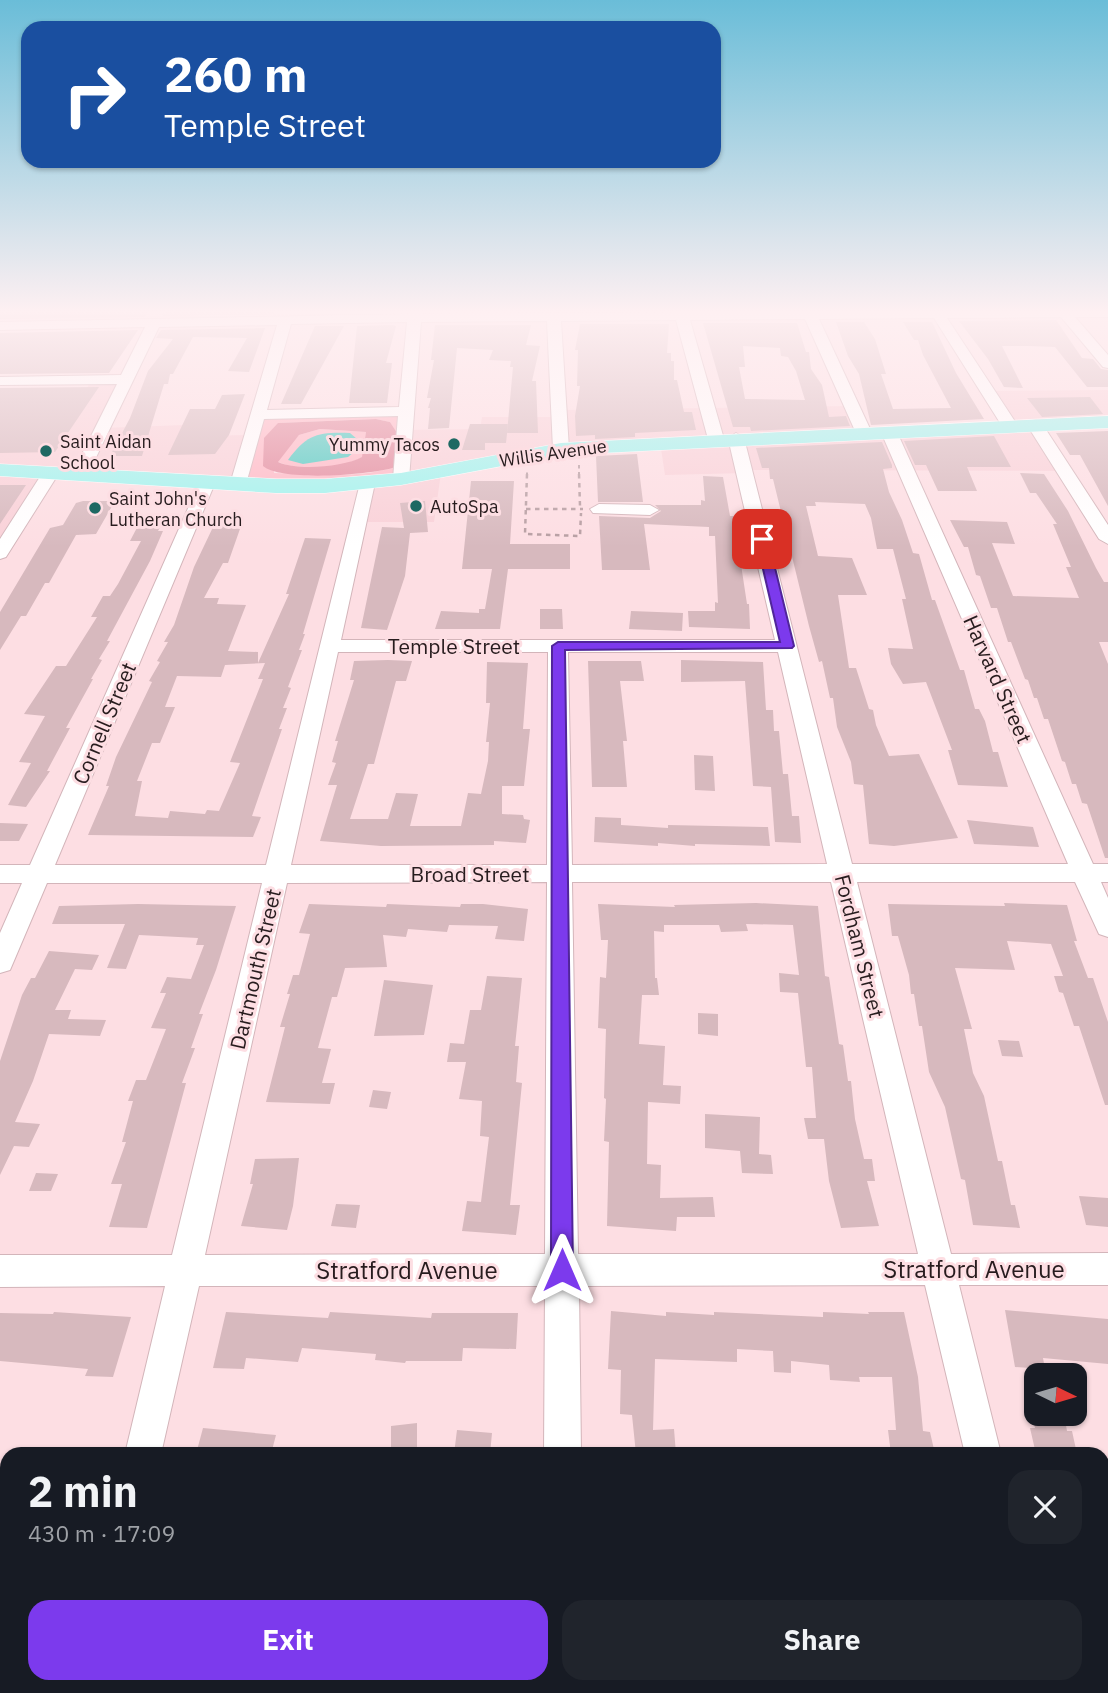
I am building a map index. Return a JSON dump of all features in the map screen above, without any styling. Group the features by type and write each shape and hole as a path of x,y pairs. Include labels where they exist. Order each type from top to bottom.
{"main road":[{"name":"Willis Avenue","path":"0,470 207,483 305,486 401,480 570,453 726,439 1108,422"}],"street":[{"path":"80,474 122,389"},
{"path":"238,484 265,389"},
{"path":"401,480 408,389"},
{"path":"562,389 570,453"},
{"name":"Fordham Street","path":"708,389 726,439 788,646 981,1447"},
{"path":"844,389 864,433"},
{"path":"986,389 1010,426"},
{"path":"258,415 406,411"},
{"path":"1035,425 1108,539"},
{"name":"Harvard Street","path":"888,432 1096,873 1108,927"},
{"path":"0,553 6,534 51,473"},
{"name":"Cornell Street","path":"0,963 207,483"},
{"name":"Dartmouth Street","path":"144,1447 367,483"},
{"path":"599,509 650,510"},
{"name":"Temple Street","path":"329,646 788,646"},
{"path":"558,646 563,1447"},
{"name":"Broad Street","path":"0,874 1096,873"},
{"name":"Stratford Avenue","path":"0,1271 1108,1269"}],"path":[{"path":"528,465 525,534 581,535 580,509 570,453"},
{"path":"526,509 599,509"}],"shaded area":[{"path":"86,389 122,389 103,428 185,425 182,436 252,435 238,484 51,473 0,553 0,411 75,409"},
{"path":"1108,390 1108,422 1035,425 1065,471 746,470 746,473 665,475 660,442 642,443 441,473 434,522 358,522 367,483 405,430 480,429 482,417 559,417 559,410 852,406 864,433 1009,426 988,391"},
{"path":"406,413 401,479 239,483 259,416","holes":["376,419 390,422 399,437 396,467 351,474 274,473 278,423"]},
{"path":"376,419 390,422 399,436 396,467 327,476 273,471 263,466 264,438 278,423","holes":["320,429 366,432 362,457 354,460 308,467 278,462 299,435"]},
{"path":"320,429 366,432 363,457 344,464 320,467 297,467 278,462 280,456 299,435"}],"water":[{"path":"350,433 357,439 354,452 348,457 303,464 288,460 301,445 314,436"}],"building":[{"path":"0,389 98,389 55,452 0,453"},
{"path":"141,389 162,389 142,456 110,456 130,418"},
{"path":"288,389 309,389 301,404 281,404"},
{"path":"350,389 389,389 387,403 349,403"},
{"path":"429,389 453,389 449,428 428,429 431,398 427,398"},
{"path":"511,389 536,389 538,433 507,433"},
{"path":"579,389 679,389 684,412 692,412 696,430 635,433 635,437 595,439 595,435 576,436 575,416"},
{"path":"722,389 743,389 745,399 805,400 802,389 823,389 829,417 846,416 850,426 751,431 750,427 733,427"},
{"path":"863,389 886,389 893,409 951,408 941,389 966,389 984,419 871,425"},
{"path":"245,394 229,435 215,454 168,455 190,409 215,409 222,395"},
{"path":"1090,397 1103,414 1042,417 1027,398"},
{"path":"470,424 508,424 506,443 485,443 485,450 462,450"},
{"path":"1108,431 1108,506 1080,455 1070,455 1056,433"},
{"path":"994,436 1011,467 967,467 977,491 938,491 926,465 915,465 904,441"},
{"path":"882,442 892,465 892,468 883,469 889,492 913,553 919,554 932,600 935,600 960,670 964,670 975,709 979,709 985,721 993,752 998,752 1008,787 958,785 948,750 952,750 926,682 903,684 891,664 888,648 913,649 902,599 906,599 893,549 877,549 871,518 865,504 815,502 816,506 806,506 818,556 852,558 867,595 838,595 849,668 856,668 869,709 873,710 889,756 919,754 958,838 894,846 869,844 863,785 854,784 851,762 837,727 833,698 830,698 822,661 819,662 809,626 773,479 770,479 769,468 762,468 756,448"},
{"path":"637,454 643,502 598,502 596,456"},
{"path":"1020,473 1044,474 1068,511 1104,582 1108,582 1108,642 1099,642 1108,664 1108,858 1105,858 1087,804 1082,803 1076,784 1072,784 1065,762 1062,761 1048,719 1044,719 1011,642 1008,642 997,608 991,608 980,576 976,575 968,547 964,547 950,520 1007,522 1015,544 992,543 1013,596 1079,598 1066,567 1071,567 1053,524 1057,524 1036,493 1030,493"},
{"path":"703,476 723,477 730,516 736,516 737,558 740,558 749,604 750,629 689,627 688,611 715,611 715,602 718,603 715,536 709,536 709,527 644,524 650,570 602,570 599,516 650,518 661,511 655,505 701,505 701,500 705,501"},
{"path":"471,481 514,481 510,544 570,544 570,569 508,569 500,629 435,629 441,611 479,613 479,609 485,609 492,569 462,569"},
{"path":"0,485 26,485 0,524"},
{"path":"115,501 96,534 76,535 49,583 45,583 26,616 21,616 0,650 0,612 50,528 63,525 76,503"},
{"path":"425,501 428,532 410,533 405,576 387,630 361,628 382,527 404,528 400,503"},
{"path":"141,520 164,520 158,531 163,531 150,561 107,641 110,641 99,659 102,660 66,728 70,728 47,771 50,771 26,807 8,805 31,763 19,762 45,716 24,714 56,666 66,666 97,617 91,617 103,596 110,596 118,584 141,541 130,541"},
{"path":"214,525 241,526 228,563 223,563 204,598 219,598 217,604 246,605 228,651 258,652 258,663 289,594 286,594 305,538 331,539 303,634 299,650 302,650 288,687 291,688 283,708 287,708 279,729 282,729 252,816 261,817 253,837 88,835 109,786 106,786 116,757 152,682 149,681 160,662 157,661 168,642 164,642 174,625 194,567","holes":["265,663 258,679 263,679 230,762 240,763 219,811 207,810 205,814 170,811 168,818 135,816 142,781 137,781 152,743 160,743 175,707 165,707 177,676 221,677 225,665"]},
{"path":"540,609 562,609 563,629 540,629"},
{"path":"631,611 683,613 682,631 629,629"},
{"path":"681,660 763,662 766,710 773,710 774,731 779,731 783,774 788,774 792,816 799,816 801,843 775,842 771,787 753,786 745,681 681,682"},
{"path":"354,661 412,661 406,681 396,681 374,764 368,764 350,819 388,819 396,793 418,794 410,826 461,826 468,793 481,794 488,761 489,742 486,742 490,703 486,703 487,662 528,663 523,729 530,729 524,786 502,786 502,814 523,815 524,819 530,820 526,843 494,841 494,845 381,846 320,841 337,785 328,785 336,763 332,762 338,741 335,741 354,680 350,680"},
{"path":"588,661 641,661 644,681 620,681 627,741 623,741 627,787 592,787"},
{"path":"694,755 713,756 715,791 695,790"},
{"path":"595,817 621,818 621,825 668,828 668,825 768,827 770,846 658,843 658,846 594,842"},
{"path":"967,820 1033,827 1039,847 974,844"},
{"path":"0,823 28,824 19,841 0,841"},
{"path":"756,903 818,906 825,976 829,977 839,1044 843,1045 848,1081 851,1081 855,1119 864,1159 872,1159 875,1181 867,1181 879,1226 841,1228 829,1181 824,1139 808,1139 804,1118 816,1118 812,1067 806,1067 798,993 780,992 779,973 799,975 793,925 746,924 748,931 721,932 719,925 664,925 664,932 654,931 655,978 659,995 642,995 639,1044 665,1046 663,1085 681,1086 680,1104 648,1102 647,1164 661,1165 660,1198 713,1197 715,1217 677,1217 676,1231 607,1226 609,1142 604,1141 606,1029 598,1028 600,977 606,978 608,940 601,940 598,904 675,907 674,905"},
{"path":"1004,903 1067,905 1077,941 1074,941 1088,978 1093,978 1108,1022 1108,1105 1105,1105 1079,1026 1074,1026 1063,993 1059,992 1054,976 1063,976 1051,944 1007,941 1015,970 955,968 972,1029 964,1029 973,1073 984,1096 998,1161 1002,1161 1011,1205 1015,1205 1020,1228 973,1225 965,1180 961,1179 945,1107 929,1072 922,1026 919,1026 909,975 898,936 892,936 888,904 1005,906"},
{"path":"309,904 460,907 461,904 483,904 528,909 524,941 495,939 498,926 449,925 447,932 408,929 406,937 383,935 387,967 345,968 337,997 332,997 318,1048 331,1049 322,1083 335,1083 330,1104 266,1102 285,1027 280,1027 290,994 287,994 293,975 299,975 310,934 299,933"},
{"path":"59,906 236,906 199,1014 203,1014 191,1048 195,1048 182,1083 186,1083 147,1228 109,1227 122,1184 111,1184 126,1142 122,1142 133,1101 128,1101 136,1080 146,1080 166,1029 151,1028 166,993 160,993 167,977 191,979 204,945 196,945 198,938 139,935 126,969 107,968 125,924 52,924"},
{"path":"49,951 99,955 92,970 75,969 55,1010 71,1010 68,1019 106,1020 100,1036 49,1034 15,1122 40,1124 29,1147 14,1146 0,1175 0,1061 22,995 31,978 35,978"},
{"path":"487,976 522,978 515,1046 519,1046 516,1082 522,1083 510,1205 520,1205 516,1235 462,1231 467,1201 481,1202 489,1137 480,1136 482,1101 459,1099 466,1062 447,1062 450,1043 464,1044 470,1010 481,1010"},
{"path":"384,980 433,985 424,1035 374,1036"},
{"path":"698,1013 718,1014 718,1036 698,1034"},
{"path":"998,1040 1019,1041 1023,1057 1002,1056"},
{"path":"373,1090 391,1092 387,1109 369,1107"},
{"path":"705,1114 760,1117 759,1154 771,1155 773,1174 742,1173 740,1151 705,1148"},
{"path":"299,1158 287,1230 241,1226 253,1184 250,1184 255,1159"},
{"path":"36,1173 58,1174 51,1191 29,1191"},
{"path":"1079,1196 1108,1198 1108,1227 1086,1225"},
{"path":"336,1204 360,1205 356,1228 331,1226"},
{"path":"1005,1310 1108,1319 1108,1364 1043,1358 1044,1363 1024,1363 1024,1368 1015,1367"},
{"path":"611,1311 666,1316 666,1312 714,1315 714,1312 823,1317 823,1312 904,1312 918,1377 923,1431 930,1432 933,1447 890,1447 888,1430 896,1430 892,1377 859,1377 860,1382 830,1380 829,1365 791,1361 791,1373 774,1372 773,1351 737,1349 737,1362 655,1359 653,1430 674,1429 675,1447 635,1447 632,1415 620,1414 621,1370 608,1369"},
{"path":"54,1312 131,1317 113,1377 85,1376 88,1369 0,1361 0,1313"},
{"path":"226,1312 328,1318 330,1312 431,1318 432,1313 518,1313 516,1349 463,1348 462,1361 405,1363 375,1360 376,1354 302,1348 298,1362 246,1358 244,1369 213,1368"},
{"path":"417,1423 417,1447 391,1447 391,1426"},
{"path":"1066,1426 1067,1431 1072,1431 1075,1447 1034,1447 1030,1428"},
{"path":"203,1428 276,1435 273,1447 198,1447"},
{"path":"457,1430 492,1433 491,1447 455,1447"}],"place":[{"name":"Yummy Tacos","path":"454,444"},
{"name":"Saint Aidan School","path":"46,451"},
{"name":"AutoSpa","path":"416,506"},
{"name":"Saint John's Lutheran Church","path":"95,508"}],"route":[{"path":"562,1270 558,646 788,646 762,539"}]}
